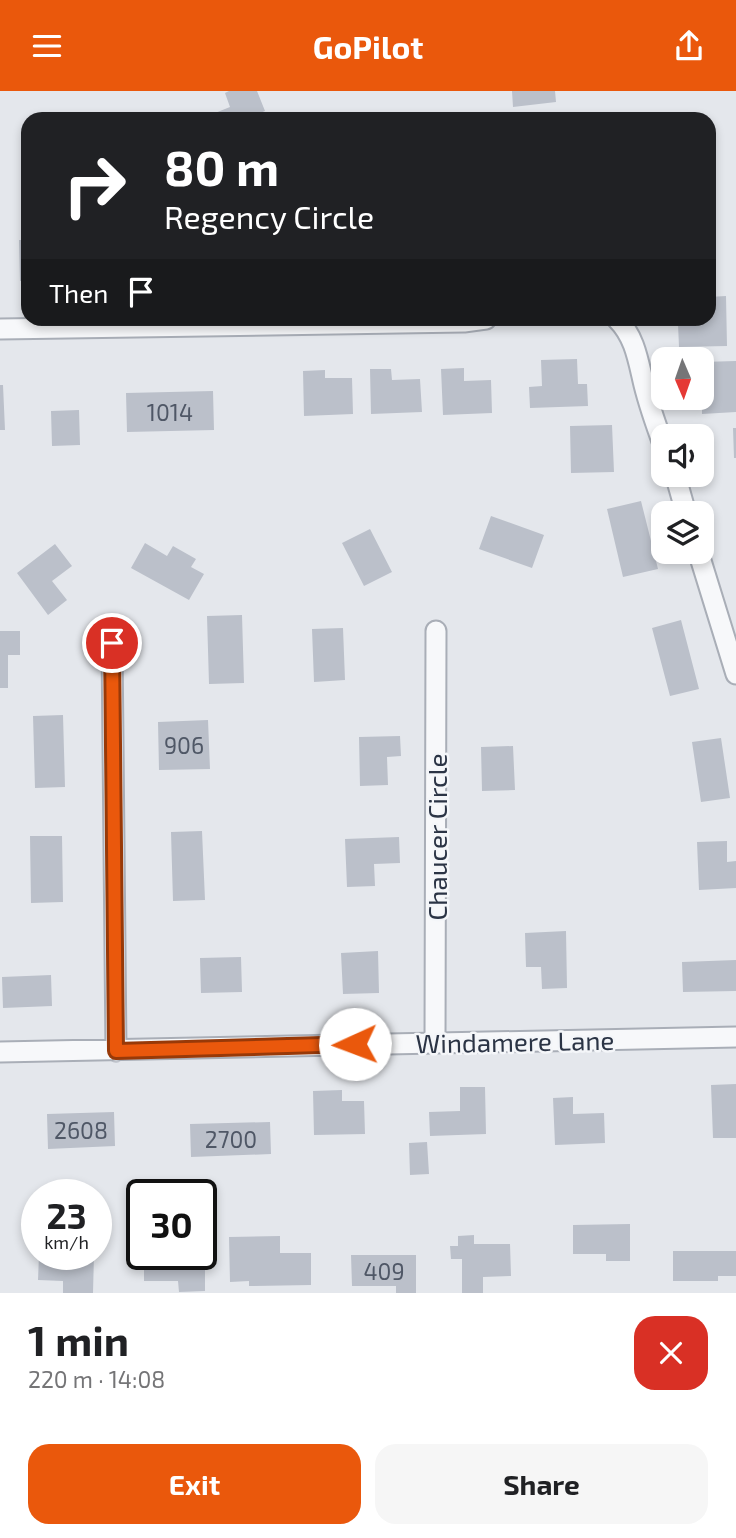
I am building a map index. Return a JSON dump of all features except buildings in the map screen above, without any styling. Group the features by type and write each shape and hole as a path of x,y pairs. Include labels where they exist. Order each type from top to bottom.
{"street":[{"path":"0,329 190,326"},
{"path":"624,326 636,350 655,424"},
{"path":"702,564 736,674"},
{"name":"Chaucer Circle","path":"435,1042 436,631"},
{"path":"112,643 116,1051"},
{"name":"Windamere Lane","path":"0,1052 736,1037"}],"route":[{"path":"112,643 116,1051 355,1044"}]}
